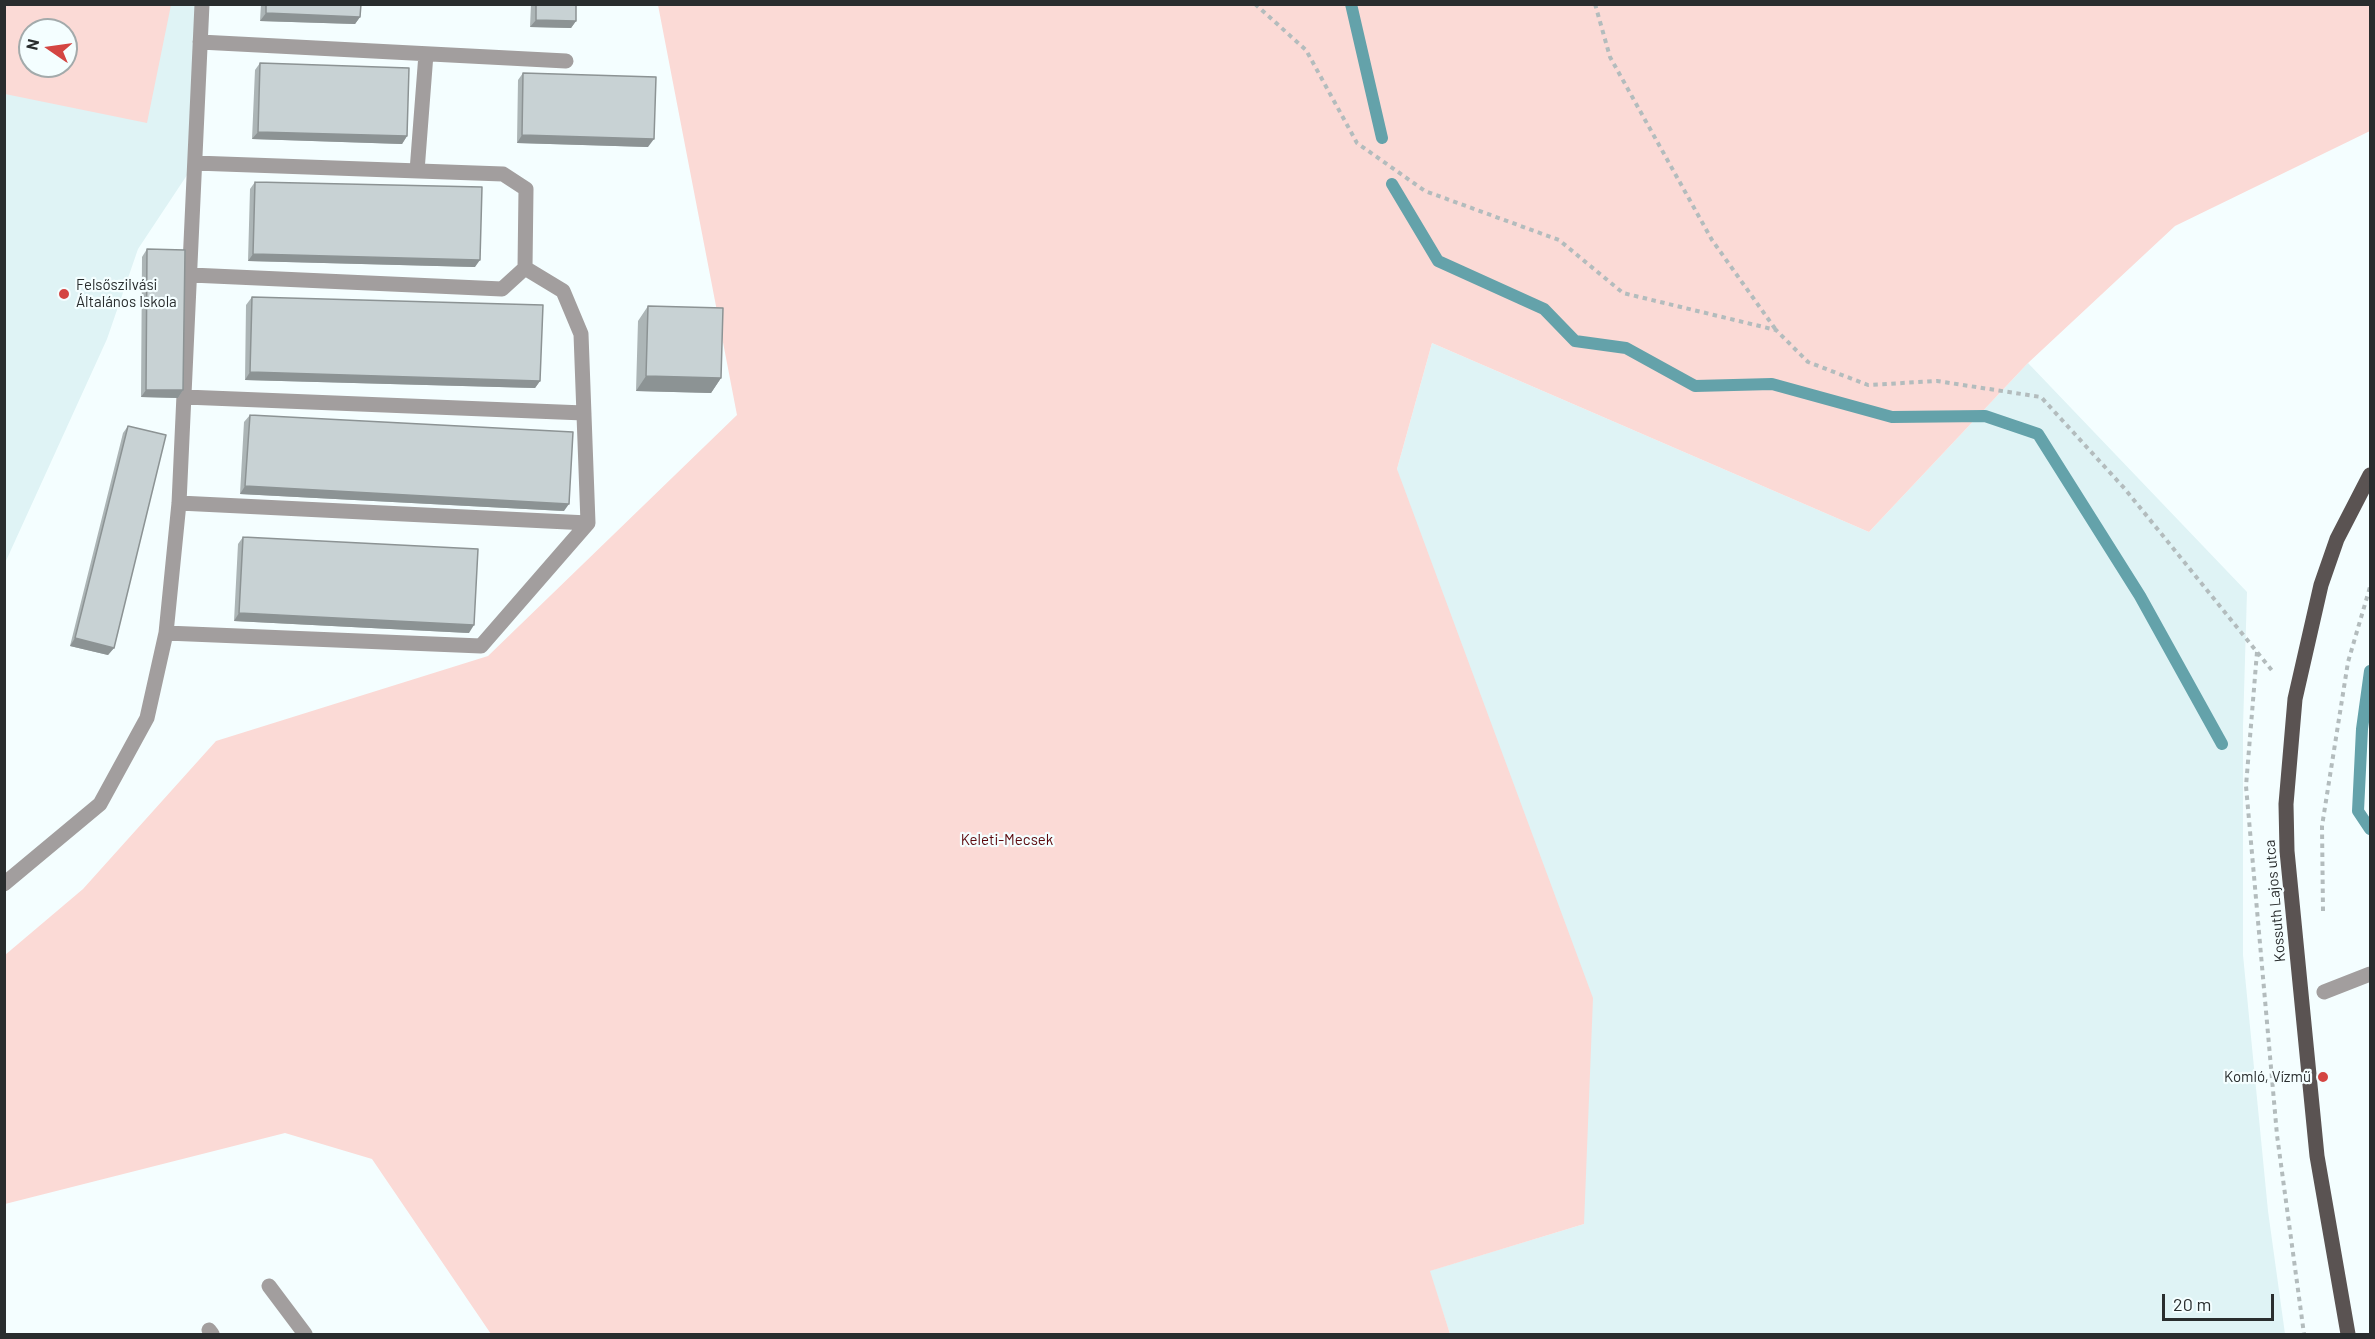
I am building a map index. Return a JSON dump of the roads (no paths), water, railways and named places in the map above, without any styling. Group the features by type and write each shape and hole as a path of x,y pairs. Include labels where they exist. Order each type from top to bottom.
{"main road":[{"name":"Kossuth Lajos utca","path":"2348,1335 2317,1156 2287,851 2286,804 2295,699 2321,585 2337,539 2370,475"}],"lane":[{"path":"4,884 100,804 147,718 166,633 179,503 202,4"},
{"path":"200,42 566,61"},
{"path":"417,171 426,54"},
{"path":"191,275 502,289 525,268 526,189 503,174 195,163"},
{"path":"166,633 481,646 588,523 581,334 563,291 525,268"},
{"path":"185,397 584,413"},
{"path":"179,503 588,523"},
{"path":"2324,992 2370,974"},
{"path":"269,1286 305,1335"}],"waterway":[{"path":"1351,4 1382,138"},
{"path":"1392,184 1438,261 1544,309 1575,341 1626,348 1695,386 1772,384 1892,417 1985,416 2038,434 2140,596 2222,744"},
{"path":"2370,671 2362,729 2358,811 2370,829"}],"place":[{"name":"Felsőszilvási Általános Iskola","path":"64,294"},
{"name":"Komló, Vízmű","path":"2323,1077"}],"park label":[{"name":"Keleti-Mecsek","path":"1007,840"}]}
